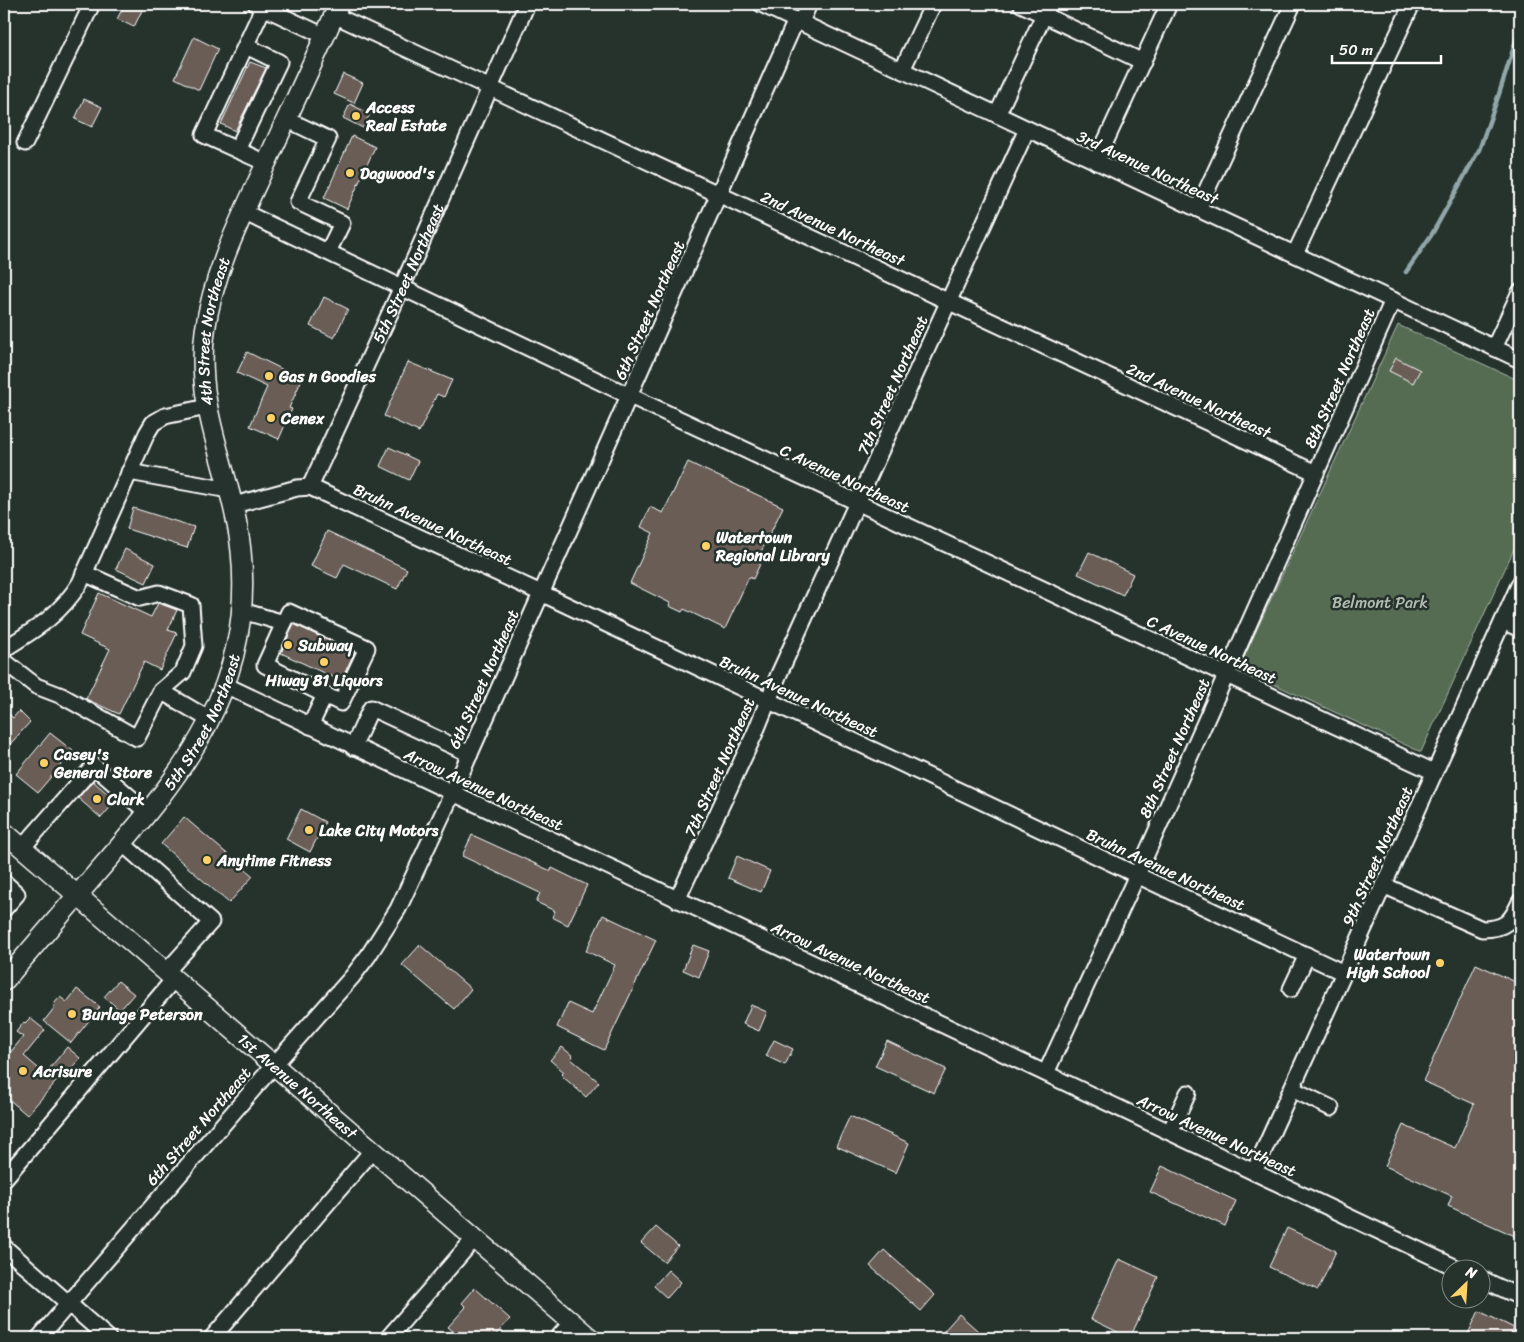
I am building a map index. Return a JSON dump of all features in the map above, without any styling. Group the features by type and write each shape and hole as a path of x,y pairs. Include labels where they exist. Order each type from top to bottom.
{"main road":[{"name":"4th Street Northeast","path":"207,407 202,357 208,311 224,259 337,9"},
{"name":"5th Street Northeast","path":"4,981 122,844 178,775 210,720 225,686 237,645 242,611 242,556 231,498 213,436 207,407"},
{"name":"1st Avenue Northeast","path":"4,833 590,1338"}],"street":[{"path":"25,142 92,4"},
{"name":"5th Street Northeast","path":"310,487 402,287 527,4"},
{"name":"3rd Avenue Northeast","path":"762,4 1520,360"},
{"name":"6th Street Northeast","path":"39,1338 352,977 383,935 410,885 452,794 718,194 799,21 809,4"},
{"path":"902,70 933,4"},
{"path":"1021,4 1047,9 1143,62"},
{"path":"1096,162 1170,4"},
{"path":"1198,209 1293,4"},
{"path":"1295,254 1412,4"},
{"path":"266,163 204,135 246,46 259,6 325,36"},
{"name":"2nd Avenue Northeast","path":"337,9 490,87 1316,473"},
{"path":"997,116 1047,9"},
{"path":"237,150 279,62 246,46"},
{"path":"286,119 328,139 298,202 342,223 328,252"},
{"name":"7th Street Northeast","path":"678,900 1027,129"},
{"name":"C Avenue Northeast","path":"244,212 630,396 1434,772"},
{"path":"1494,348 1520,292"},
{"name":"8th Street Northeast","path":"1046,1073 1137,875 1392,300"},
{"name":"4th Street Northeast","path":"4,649 52,617 71,597 84,573 146,433 153,422 164,416 207,407"},
{"path":"129,472 231,498 310,487"},
{"name":"Bruhn Avenue Northeast","path":"310,487 541,593 1344,972"},
{"path":"4,661 36,686 62,696 137,738 161,690 183,672 194,646 191,606 159,593 140,598 84,573"},
{"name":"9th Street Northeast","path":"1254,1172 1520,583"},
{"path":"242,611 284,623"},
{"path":"288,612 367,648 341,703 265,665 284,623 288,612"},
{"path":"1503,621 1520,629"},
{"name":"Arrow Avenue Northeast","path":"225,686 1442,1261"},
{"path":"161,690 210,720"},
{"path":"310,726 325,695"},
{"path":"353,746 371,708 470,754"},
{"path":"22,848 94,766 148,813"},
{"path":"4,1179 170,975 210,922 122,844"},
{"path":"4,882 17,894 4,909"},
{"path":"1383,885 1482,929 1494,929 1505,925 1513,916 1520,902"},
{"path":"1291,989 1306,955"},
{"path":"1292,1089 1331,1108"},
{"path":"1170,1132 1188,1093"},
{"path":"212,1338 372,1151"},
{"path":"388,1338 474,1238"},
{"path":"4,1247 108,1338"},
{"path":"1492,1284 1520,1297"},
{"path":"558,1338 571,1323"}],"green space":[{"name":"Belmont Park","path":"1398,325 1520,381 1520,536 1421,752 1239,668"}],"building":[{"path":"125,4 145,4 134,27 117,19"},
{"path":"194,37 218,49 199,90 175,78"},
{"path":"250,62 266,68 235,131 221,124"},
{"path":"343,74 363,83 354,103 334,94"},
{"path":"84,99 102,107 92,127 75,119"},
{"name":"Access Real Estate","path":"350,104 370,114 363,128 343,118"},
{"name":"Dagwood's","path":"352,136 375,147 347,209 324,198"},
{"path":"324,297 348,309 334,338 310,326"},
{"path":"247,352 302,379 289,408 292,409 279,439 250,426 267,387 237,373"},
{"path":"1396,358 1420,370 1413,383 1389,371"},
{"path":"408,362 452,380 444,397 437,394 419,432 384,416"},
{"path":"389,447 418,461 409,480 380,466"},
{"name":"Watertown Regional Library","path":"688,462 783,507 758,558 762,560 753,579 749,577 725,629 684,609 682,612 669,606 670,603 630,583 653,533 641,527 650,507 663,513"},
{"path":"133,508 194,527 187,548 127,529"},
{"path":"327,531 407,569 397,589 344,564 337,578 311,566"},
{"path":"125,549 155,564 146,583 116,569"},
{"path":"1089,552 1133,574 1123,595 1078,574"},
{"path":"99,593 151,617 158,603 177,610 168,630 177,633 160,670 144,662 119,714 86,699 110,649 80,635"},
{"path":"294,624 354,653 341,681 281,653"},
{"path":"4,709 13,718 19,711 30,722 4,751"},
{"name":"Casey's General Store","path":"50,733 73,751 38,792 16,774"},
{"name":"Clark","path":"93,781 116,801 101,818 78,798"},
{"path":"301,809 325,822 310,852 286,839"},
{"name":"Anytime Fitness","path":"184,817 253,876 229,903 161,844"},
{"path":"472,835 551,871 552,868 587,885 568,925 552,917 555,911 536,902 540,893 462,856"},
{"path":"737,856 770,871 761,892 728,878"},
{"path":"603,915 656,940 604,1050 557,1027 568,1003 592,1014 615,965 586,951"},
{"path":"420,945 471,989 454,1009 402,965"},
{"path":"693,945 709,951 699,977 683,970"},
{"path":"1476,964 1520,984 1520,1224 1515,1236 1448,1206 1452,1196 1385,1166 1403,1125 1455,1148 1474,1104 1423,1081"},
{"path":"118,981 134,994 120,1010 104,997"},
{"name":"Burlage Peterson","path":"77,989 100,1007 71,1043 44,1021 60,997 67,1002"},
{"path":"751,1005 767,1012 759,1031 743,1024"},
{"name":"Acrisure","path":"30,1018 45,1030 24,1056 45,1074 67,1047 80,1058 70,1070 68,1068 27,1115 4,1095 4,1060 23,1037 16,1032"},
{"path":"774,1040 793,1049 785,1065 766,1056"},
{"path":"887,1041 946,1069 934,1093 875,1066"},
{"path":"562,1047 573,1056 571,1059 599,1082 586,1097 561,1075 564,1072 550,1060"},
{"path":"850,1116 909,1143 896,1173 836,1146"},
{"path":"1162,1166 1236,1201 1225,1226 1150,1192"},
{"path":"656,1227 678,1246 664,1262 641,1243"},
{"path":"1287,1228 1336,1251 1318,1290 1269,1267"},
{"path":"884,1250 935,1295 921,1311 870,1266"},
{"path":"1119,1259 1158,1277 1130,1338 1091,1319"},
{"path":"668,1270 681,1282 667,1298 654,1286"},
{"path":"475,1288 510,1319 493,1338 461,1338 448,1327 466,1307 462,1303"},
{"path":"1479,1311 1514,1328 1509,1338 1466,1338"},
{"path":"959,1314 986,1338 950,1338 943,1332"}],"waterway":[{"path":"1406,272 1432,234 1479,150 1520,28"}],"place":[{"name":"Access Real Estate","path":"356,116"},
{"name":"Dagwood's","path":"350,173"},
{"name":"Gas n Goodies","path":"269,376"},
{"name":"Cenex","path":"271,418"},
{"name":"Watertown Regional Library","path":"706,546"},
{"name":"Subway","path":"288,645"},
{"name":"Hiway 81 Liquors","path":"324,662"},
{"name":"Casey's General Store","path":"44,763"},
{"name":"Clark","path":"97,799"},
{"name":"Lake City Motors","path":"309,830"},
{"name":"Anytime Fitness","path":"207,860"},
{"name":"Watertown High School","path":"1440,963"},
{"name":"Burlage Peterson","path":"72,1014"},
{"name":"Acrisure","path":"23,1071"}]}
